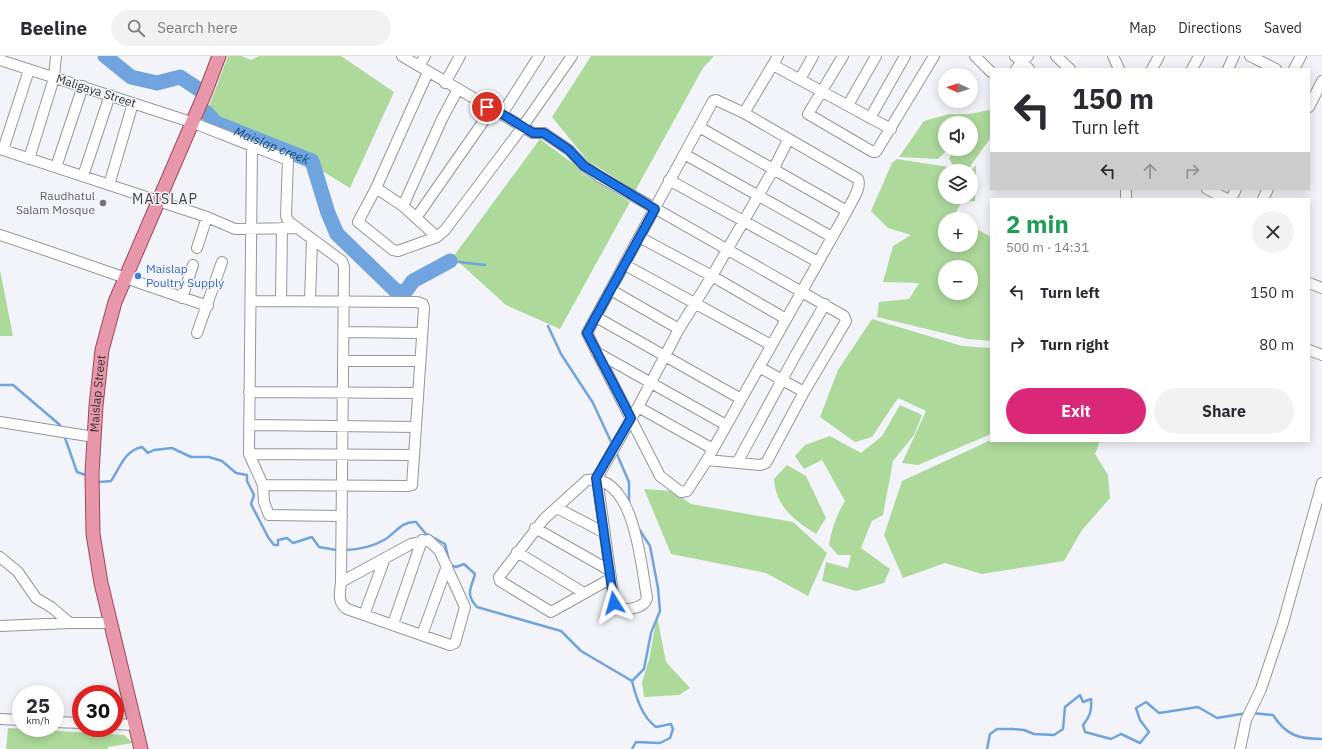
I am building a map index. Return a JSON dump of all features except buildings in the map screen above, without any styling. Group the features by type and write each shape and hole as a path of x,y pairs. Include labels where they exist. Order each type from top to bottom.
{"main road":[{"name":"Maislap Street","path":"141,749 101,583 92,534 92,473 99,374 105,334 115,302 191,122 210,83 219,56"}],"street":[{"path":"29,159 54,78 56,56"},
{"path":"402,56 445,83 492,108 533,133 544,133 569,150 584,166 655,209 844,316 846,321 804,392 766,463 760,465 707,460"},
{"path":"419,66 425,56"},
{"path":"445,83 460,56"},
{"path":"502,114 539,56"},
{"path":"428,72 376,188 358,222 393,250 398,251 437,237 445,230 523,127 572,56"},
{"path":"800,79 813,56"},
{"path":"843,56 823,92 808,114 869,151 876,152 934,56"},
{"path":"848,105 876,56"},
{"path":"870,118 905,56"},
{"path":"975,56 990,71"},
{"path":"1056,56 1069,68"},
{"path":"1113,56 1119,68"},
{"path":"1153,68 1159,56"},
{"path":"1193,68 1199,56"},
{"path":"1228,68 1234,56"},
{"path":"1250,56 1274,68"},
{"path":"1295,68 1301,56"},
{"name":"Maligaya Street","path":"0,60 191,122 288,160 286,216 288,220 298,228"},
{"path":"744,113 775,60 800,79 891,129"},
{"path":"29,70 1,150 207,217 235,229 298,228 342,261 345,278 340,598 342,605 347,610 393,624 450,646 453,646 455,643 465,607 439,550 428,540 422,540 411,544 341,582"},
{"path":"1310,105 1316,90 1322,81"},
{"path":"56,167 83,86"},
{"path":"403,206 442,119 458,89"},
{"path":"82,176 93,140 110,95"},
{"path":"716,100 744,113 788,140 858,179 859,187 707,460 687,491 681,492 660,476 587,333 625,265 669,180 700,127 713,101 716,100"},
{"path":"109,185 133,103"},
{"path":"416,218 492,108"},
{"path":"700,127 847,211"},
{"path":"610,574 584,593 552,612 500,581 499,577 535,528 587,480 596,478 603,481 623,499 633,522 647,598 646,603 642,606 619,609 615,607 596,478 638,407 679,328 712,276 774,170 788,140"},
{"path":"252,146 249,454 263,486 264,502 269,515 342,516"},
{"path":"684,154 832,237"},
{"path":"669,180 818,262"},
{"path":"376,188 403,206 437,237"},
{"path":"1209,190 1226,198"},
{"path":"197,248 207,217"},
{"path":"281,300 282,228"},
{"path":"0,234 86,263 125,279 208,306"},
{"path":"639,237 712,276 786,319"},
{"path":"310,301 312,239"},
{"path":"197,332 208,306 222,262"},
{"path":"625,265 771,345"},
{"path":"182,298 193,266"},
{"path":"1310,282 1322,288"},
{"path":"611,290 679,328"},
{"path":"251,301 345,301 422,304 422,333 412,485 263,486"},
{"path":"737,463 825,304"},
{"path":"596,317 741,399"},
{"path":"344,332 422,333"},
{"path":"1310,350 1322,355"},
{"path":"596,352 726,425"},
{"path":"344,361 420,361"},
{"path":"759,367 804,392"},
{"path":"249,392 418,393"},
{"path":"638,407 713,449"},
{"path":"0,422 94,437"},
{"path":"249,425 416,427"},
{"path":"249,454 414,455"},
{"path":"1240,749 1246,720 1261,689 1283,623 1322,483"},
{"path":"557,508 605,533"},
{"path":"535,528 610,574"},
{"path":"393,624 422,540"},
{"path":"516,552 584,593"},
{"path":"0,557 18,572 36,598 51,607 70,623"},
{"path":"364,615 385,558"},
{"path":"422,635 447,566"},
{"path":"0,626 111,623"},
{"path":"0,719 12,720"},
{"path":"124,724 135,725"}],"green space":[{"path":"228,56 242,56 251,60 259,56 341,56 394,92 350,188 286,149 228,129 208,109"},
{"path":"591,56 714,56 703,68 635,191 588,161 552,117"},
{"path":"990,110 990,138 978,155 978,116 942,116 949,114 969,114"},
{"path":"938,117 938,156 941,156 938,159 899,157 924,121"},
{"path":"540,139 575,165 582,173 630,202 560,329 506,305 453,257"},
{"path":"950,156 978,156 972,164 952,164 949,159"},
{"path":"897,159 938,165 938,204 960,204 956,212 938,212 938,252 978,252 978,230 990,236 990,341 968,339 877,317 879,302 909,299 919,283 883,282 893,246 911,235 888,228 871,211 892,163"},
{"path":"0,270 13,336 0,336"},
{"path":"872,319 962,346 990,348 990,434 918,465 902,463 926,411 898,398 872,437 855,442 820,417 838,370"},
{"path":"900,405 922,415 914,435 893,461 883,515 872,521 861,548 890,569 884,583 856,591 822,581 826,562 848,568 851,555 838,555 829,545 835,522 845,501 822,460 804,469 795,456 805,445 830,436 861,453 882,436"},
{"path":"990,440 990,442 1100,442 1095,454 1108,475 1110,498 1082,530 1064,561 982,574 945,563 903,578 884,535 902,481"},
{"path":"787,465 806,476 826,518 816,534 794,518 782,505 778,497 774,479"},
{"path":"644,489 673,491 691,504 793,522 827,553 808,596 766,573 671,554"},
{"path":"657,616 666,662 690,688 679,695 644,697 642,682 649,660"},
{"path":"8,728 12,728 12,737 64,737 64,731 72,732 72,737 124,737 124,735 133,743 108,747 108,749 6,749"}],"waterway":[{"name":"Maislap creek","path":"105,56 131,77 157,83 180,77 200,90"},
{"name":"Maislap creek","path":"206,112 216,123 312,161 328,213 337,234 396,291 405,292 413,281 450,261"},
{"path":"450,261 485,265"},
{"path":"548,326 561,354 593,403 613,446"},
{"path":"0,385 13,385 60,425 62,430"},
{"path":"64,435 77,472 88,476"},
{"path":"96,480 100,482 111,481 127,456 131,452 142,447 148,453 154,450 172,448 191,457 209,457 222,461 236,473 247,475 247,481 254,495 251,504 268,537 274,545 278,545 278,540 287,538 293,543 312,537 319,547 336,550"},
{"path":"616,452 629,482 629,504"},
{"path":"347,550 371,546 384,540 402,525 416,522 425,533 445,544 450,565 456,567 464,564 475,574 470,595 477,607 561,631 581,651 632,681 640,706 651,723 656,727 671,724 673,729 670,738 660,743 636,742 632,749"},
{"path":"632,681 644,669 651,633 660,611 658,588 650,546 639,529"},
{"path":"987,749 990,734 997,729 1024,730 1034,734 1054,735 1063,729 1065,707 1080,695 1083,702 1091,699 1090,713 1083,725 1085,732 1111,739 1121,734 1140,743 1149,732 1140,720 1136,708 1146,702 1159,713 1198,707 1217,718 1247,713"},
{"path":"1252,713 1273,715 1283,727 1299,737 1322,739"}],"place":[{"name":"Raudhatul Salam Mosque","path":"103,203"},
{"name":"Maislap Poultry Supply","path":"138,276"}],"district":[{"name":"MAISLAP","path":"165,199"}],"route":[{"path":"487,107 492,108 533,133 544,133 569,150 584,166 600,177 655,209 587,333 631,418 596,478 614,603"}]}
